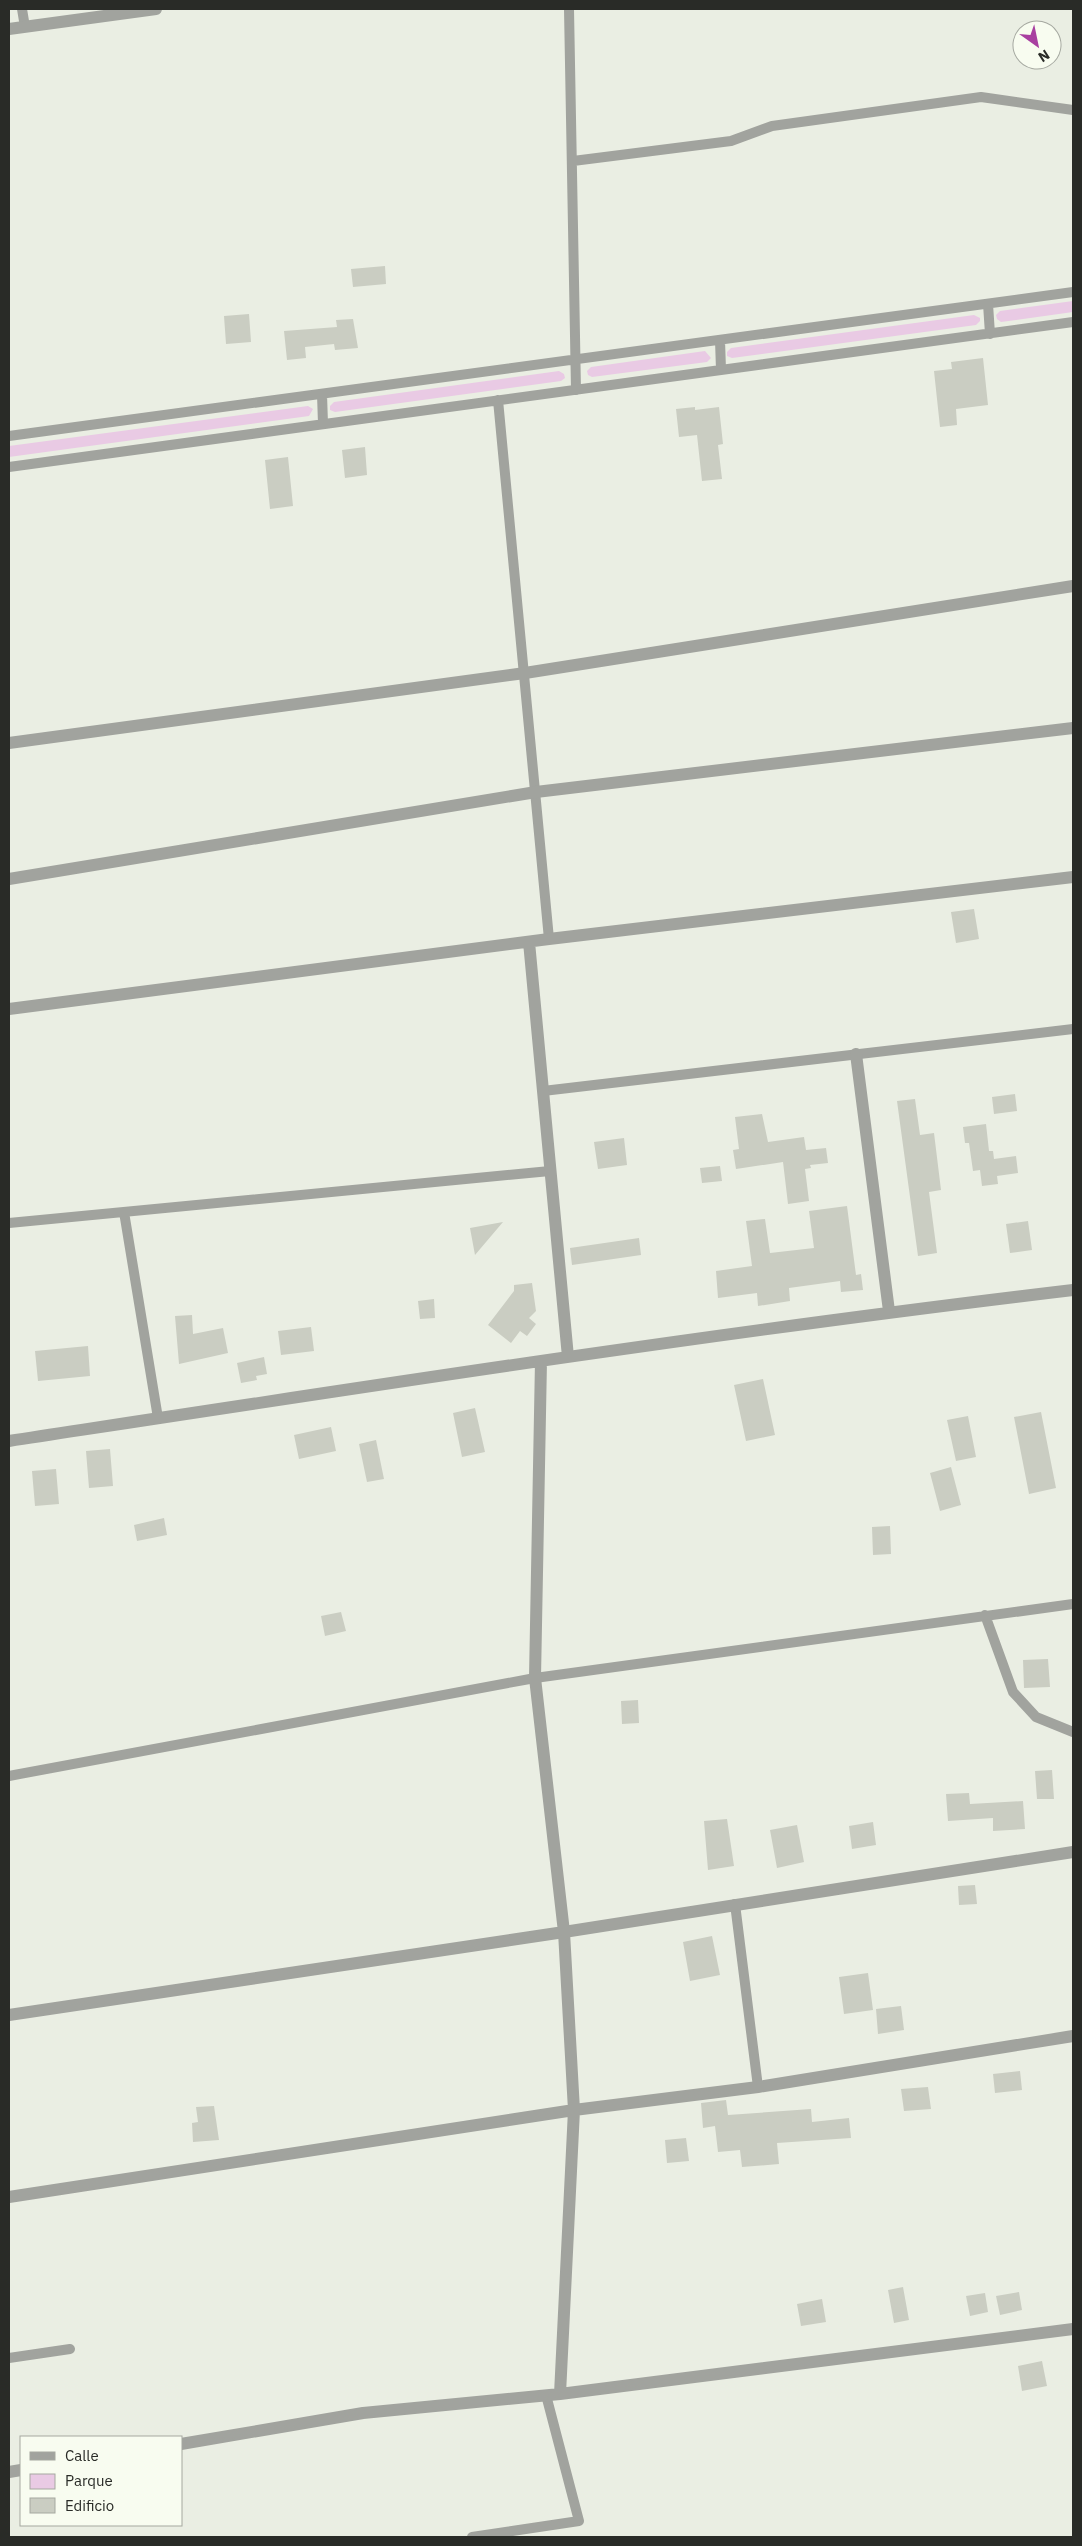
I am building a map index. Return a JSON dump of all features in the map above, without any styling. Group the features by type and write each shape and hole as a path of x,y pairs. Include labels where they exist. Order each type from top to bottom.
{"street":[{"path":"9,29 156,9"},
{"path":"9,743 525,673 1073,586"},
{"path":"9,879 536,792 1073,728"},
{"path":"9,1009 549,939 1073,876"},
{"path":"529,942 568,1357"},
{"path":"856,1054 889,1312"},
{"path":"9,1441 541,1360 889,1312 1073,1290"},
{"path":"541,1360 535,1678 564,1932 574,2110 560,2394"},
{"path":"9,2015 564,1932 1073,1852"},
{"path":"9,2197 574,2110 758,2087 1073,2036"},
{"path":"182,2444 363,2414 560,2394 1073,2329"}],"lane":[{"path":"22,9 25,27"},
{"path":"569,9 576,390"},
{"path":"573,161 730,141 772,126 981,97 1073,110"},
{"path":"9,436 1073,292"},
{"path":"988,304 990,334"},
{"path":"9,467 1073,322"},
{"path":"720,340 722,370"},
{"path":"322,394 323,424"},
{"path":"498,400 549,939"},
{"path":"543,1091 1073,1029"},
{"path":"9,1223 550,1171"},
{"path":"124,1212 158,1418"},
{"path":"9,1776 535,1678 1073,1604"},
{"path":"985,1615 1013,1692 1036,1717 1070,1729"},
{"path":"735,1904 758,2087"},
{"path":"9,2358 70,2349"},
{"path":"472,2537 579,2521 546,2395"}],"green space":[{"path":"1073,301 1073,312 1001,322 997,319 996,315 1000,311"},
{"path":"974,315 980,318 976,325 732,358 727,356 727,352 731,348"},
{"path":"705,351 711,358 707,362 592,377 588,375 587,371 591,367"},
{"path":"559,371 564,374 565,378 561,381 335,412 330,410 330,406 334,402"},
{"path":"308,406 313,409 309,416 9,457 9,446"}],"building":[{"path":"385,266 386,284 353,287 351,269"},
{"path":"249,314 251,342 226,344 224,316"},
{"path":"353,319 358,348 335,350 334,344 305,347 306,358 287,360 284,331 337,327 336,320"},
{"path":"983,358 988,405 956,409 957,425 940,427 934,371 952,369 951,362"},
{"path":"695,407 695,410 719,407 723,444 718,445 722,479 702,481 697,435 679,437 676,409"},
{"path":"365,447 367,475 345,478 342,450"},
{"path":"288,457 293,506 270,509 265,460"},
{"path":"974,909 979,939 956,943 951,912"},
{"path":"1015,1094 1017,1111 994,1114 992,1097"},
{"path":"915,1099 920,1135 934,1133 941,1190 929,1192 937,1253 918,1256 897,1101"},
{"path":"762,1114 768,1142 804,1137 806,1150 826,1148 828,1163 810,1165 811,1168 805,1169 809,1201 788,1204 783,1162 736,1169 733,1150 739,1149 735,1117"},
{"path":"986,1124 989,1151 993,1151 994,1159 1016,1156 1018,1173 997,1176 998,1184 982,1186 980,1170 973,1171 969,1143 965,1143 963,1127"},
{"path":"624,1138 627,1165 598,1169 594,1142"},
{"path":"720,1166 722,1181 702,1183 700,1168"},
{"path":"847,1206 856,1275 861,1274 863,1290 841,1292 840,1281 789,1288 790,1301 758,1306 757,1293 718,1298 716,1271 752,1266 746,1221 765,1219 770,1253 814,1248 809,1211"},
{"path":"1028,1221 1032,1250 1010,1253 1006,1224"},
{"path":"503,1222 475,1255 470,1228"},
{"path":"639,1238 641,1255 572,1265 570,1248"},
{"path":"532,1283 536,1311 529,1318 536,1324 527,1336 520,1331 511,1343 488,1325 514,1291 514,1285"},
{"path":"434,1299 435,1318 420,1319 418,1301"},
{"path":"192,1315 193,1334 223,1328 228,1353 179,1364 175,1316"},
{"path":"311,1327 314,1351 281,1355 278,1331"},
{"path":"88,1346 90,1376 38,1381 35,1351"},
{"path":"264,1357 267,1374 256,1376 257,1380 241,1383 237,1363"},
{"path":"763,1379 775,1435 746,1441 734,1385"},
{"path":"475,1408 485,1452 462,1457 453,1413"},
{"path":"1041,1412 1056,1488 1029,1494 1014,1417"},
{"path":"968,1416 976,1457 956,1461 947,1420"},
{"path":"331,1427 336,1451 299,1459 294,1435"},
{"path":"376,1440 384,1479 367,1482 359,1444"},
{"path":"110,1449 113,1486 89,1488 86,1451"},
{"path":"951,1467 961,1505 940,1511 930,1473"},
{"path":"56,1469 59,1504 35,1506 32,1471"},
{"path":"164,1518 167,1535 137,1541 134,1525"},
{"path":"890,1526 891,1554 873,1555 872,1527"},
{"path":"341,1612 346,1631 325,1636 321,1616"},
{"path":"1048,1659 1050,1687 1024,1688 1023,1660"},
{"path":"638,1700 639,1723 622,1724 621,1701"},
{"path":"1052,1770 1054,1799 1037,1799 1035,1771"},
{"path":"969,1793 970,1804 1023,1801 1025,1829 993,1831 993,1818 948,1821 946,1794"},
{"path":"727,1819 734,1866 708,1870 704,1821"},
{"path":"873,1822 876,1845 852,1849 849,1826"},
{"path":"797,1825 804,1862 777,1868 770,1830"},
{"path":"975,1885 977,1904 959,1905 958,1886"},
{"path":"712,1936 720,1975 690,1981 683,1942"},
{"path":"868,1973 873,2010 844,2014 839,1977"},
{"path":"901,2006 904,2030 878,2034 876,2009"},
{"path":"1020,2071 1022,2090 995,2093 993,2074"},
{"path":"928,2087 931,2109 904,2111 901,2089"},
{"path":"726,2100 728,2115 811,2109 812,2122 849,2118 851,2138 777,2143 779,2164 742,2167 740,2150 718,2152 715,2126 703,2128 701,2103"},
{"path":"214,2106 219,2140 193,2142 192,2123 198,2122 196,2107"},
{"path":"686,2138 689,2161 667,2163 665,2140"},
{"path":"903,2287 909,2320 894,2323 888,2290"},
{"path":"1019,2292 1022,2310 1000,2315 996,2296"},
{"path":"985,2293 988,2312 970,2316 966,2296"},
{"path":"822,2299 826,2322 801,2326 797,2304"},
{"path":"1042,2361 1047,2386 1022,2391 1018,2366"}]}
